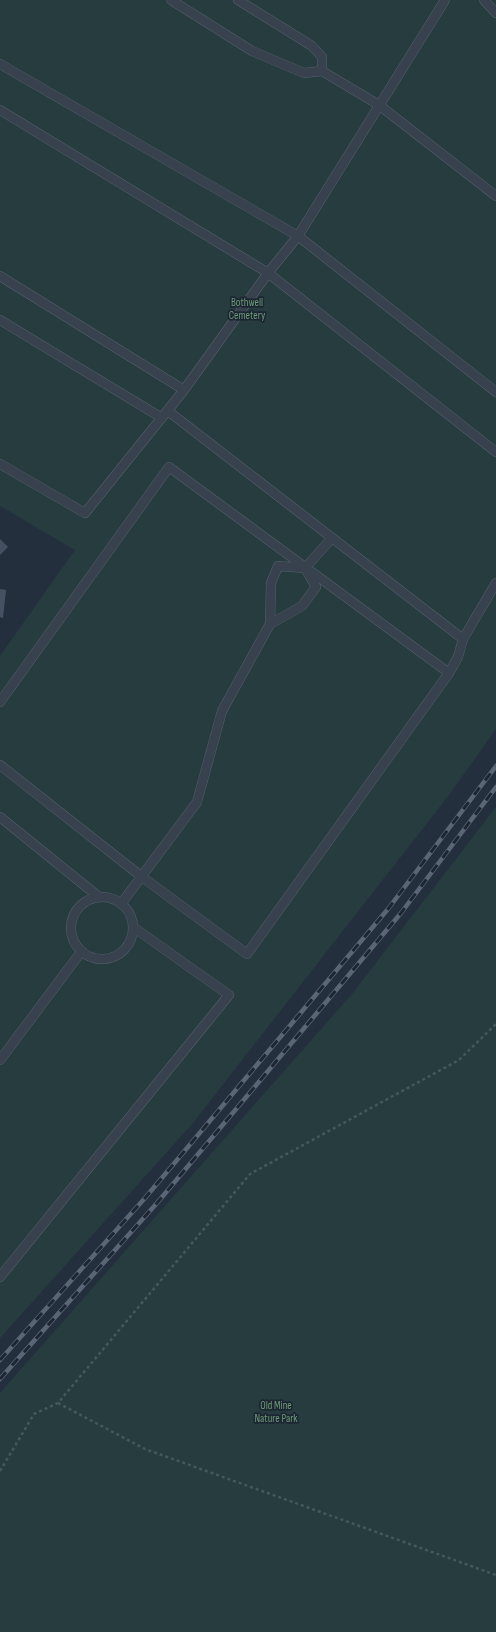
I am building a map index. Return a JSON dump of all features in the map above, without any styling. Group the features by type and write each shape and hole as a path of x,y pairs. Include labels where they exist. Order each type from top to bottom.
{"lane":[{"path":"171,0 252,51 304,73 322,71 379,106 496,196"},
{"path":"238,0 312,46 322,57 322,71"},
{"path":"0,464 85,513 168,411 268,273 298,236 445,0"},
{"path":"484,0 496,13"},
{"path":"0,64 298,236 496,392"},
{"path":"0,110 268,273 496,452"},
{"path":"0,276 184,390"},
{"path":"0,320 162,418"},
{"path":"168,411 463,639"},
{"path":"0,702 169,467 449,673"},
{"path":"305,568 332,538"},
{"path":"121,904 197,802 222,712 270,624 271,584 278,566 305,568"},
{"path":"270,624 302,606 316,587 305,568"},
{"path":"0,765 142,877 247,954 449,673 458,657 463,639 496,583"},
{"path":"0,817 99,897"},
{"path":"99,897 110,898 121,904 128,912 133,927 131,938 126,948 111,958 100,959 90,957 81,952 74,943 71,933 72,918 77,909 88,900 99,897"},
{"path":"0,1277 229,995 133,927"},
{"path":"0,1060 81,952"}],"path":[{"path":"0,1471 34,1414 58,1403 250,1174 459,1060 496,1024"},
{"path":"58,1403 145,1449 496,1575"}],"green space":[{"name":"Bothwell Cemetery","path":"0,0 496,0 496,729 449,795 192,1124 0,1338 0,656 75,550 0,506"},
{"name":"Old Mine Nature Park","path":"496,807 496,1632 0,1632 0,1393 352,994"}],"building":[{"path":"0,539 8,547 0,555"},
{"path":"0,589 6,590 3,618 0,617"}],"railway":[{"path":"0,1360 145,1198 388,909 496,766"},
{"path":"0,1379 157,1203 401,913 496,787"}]}
